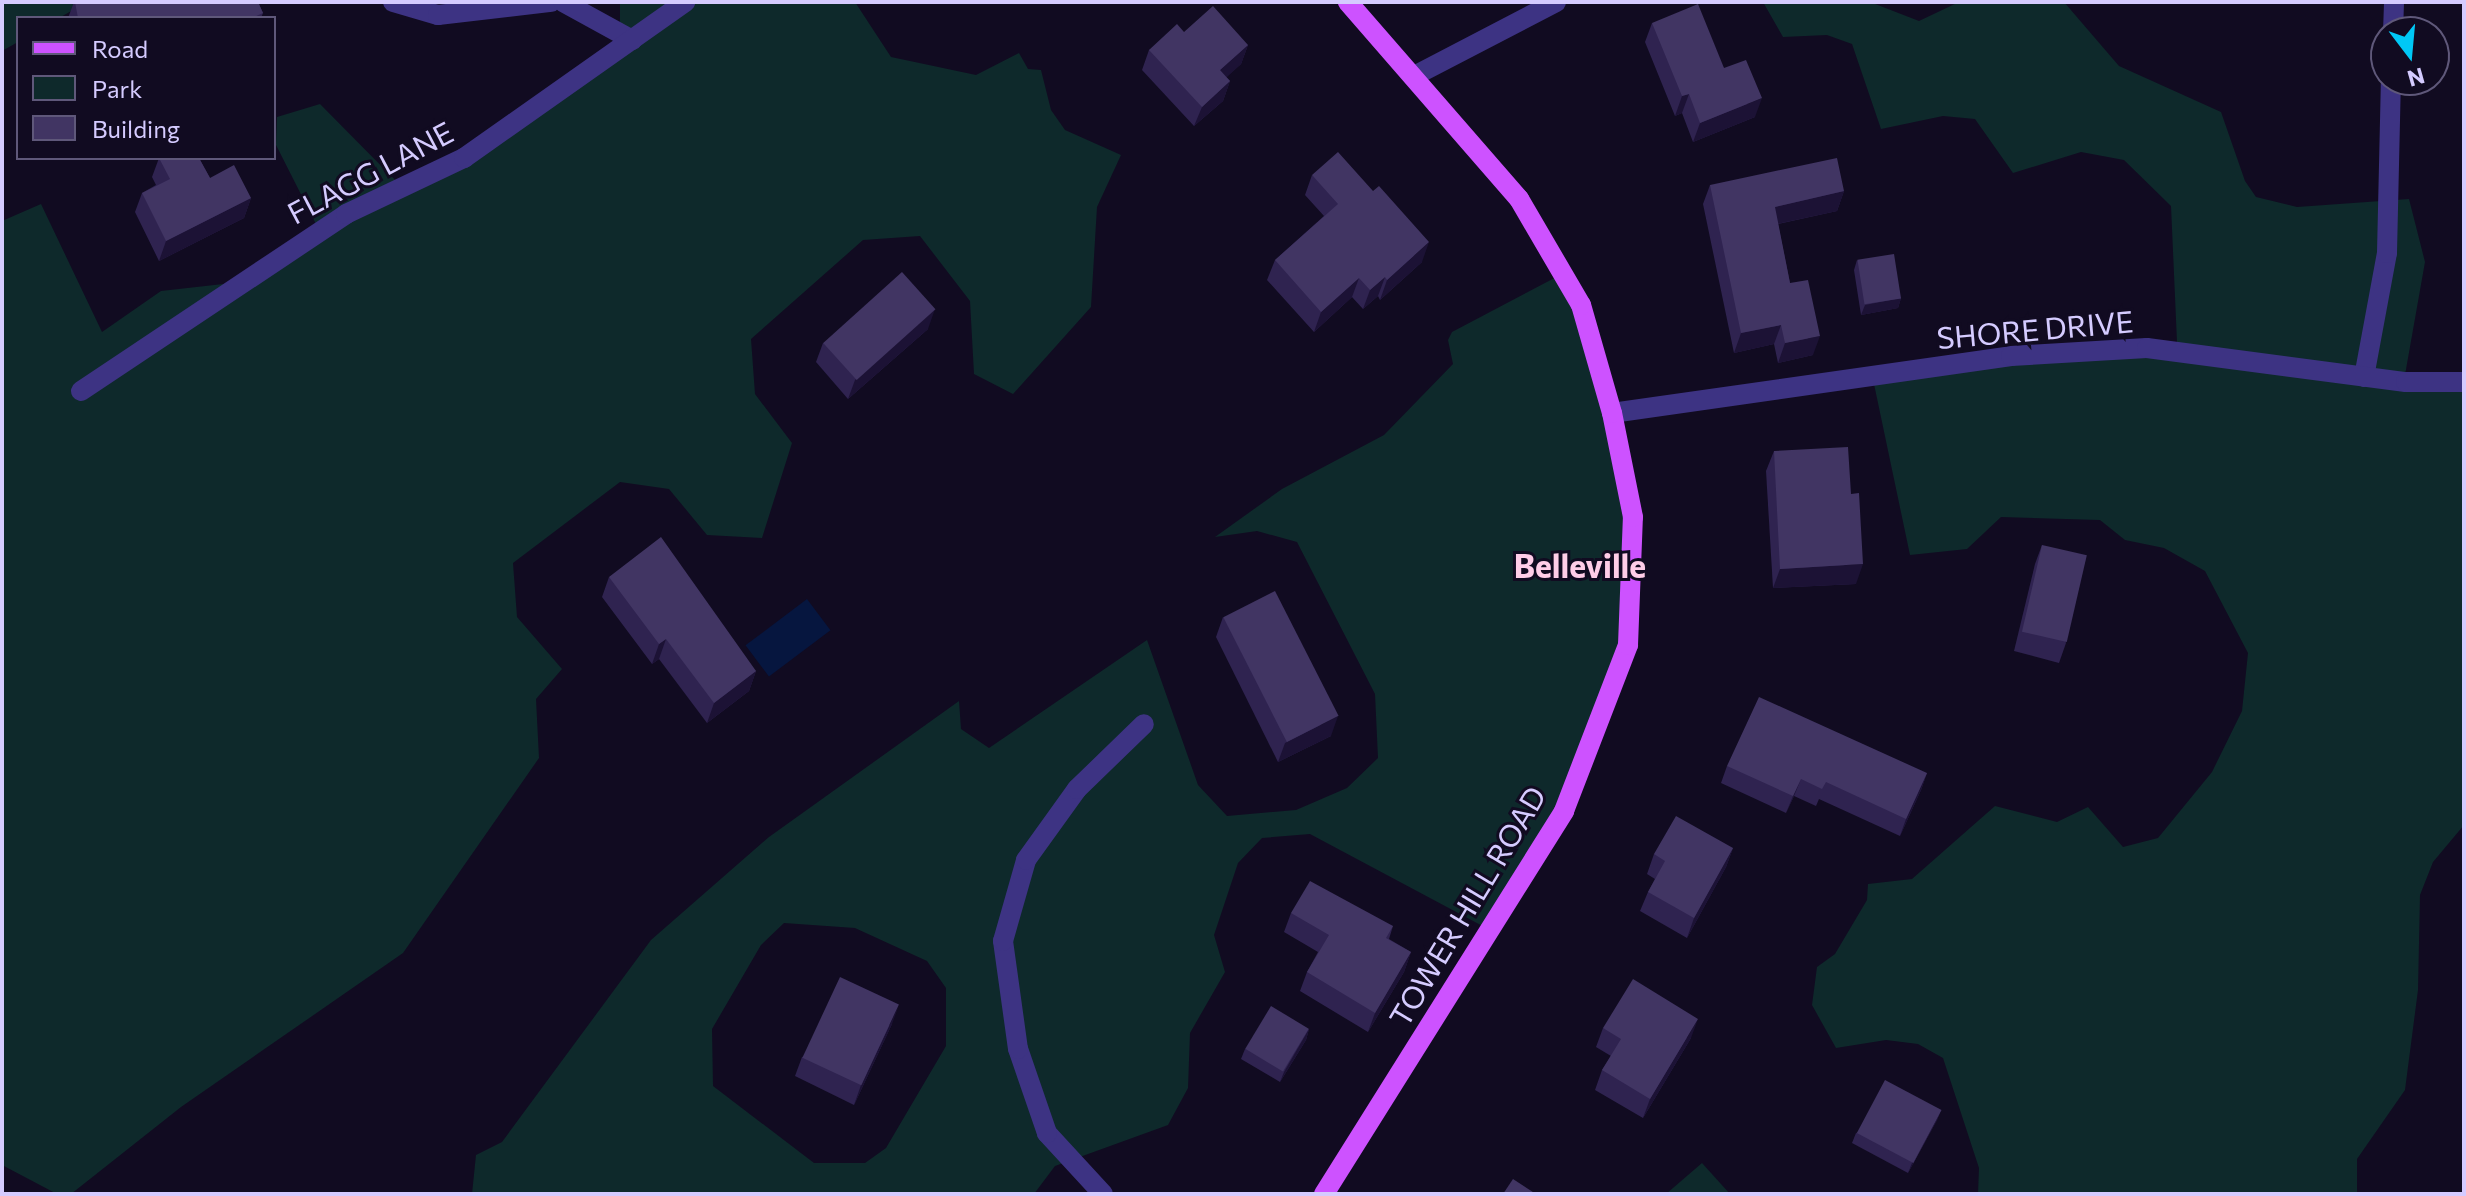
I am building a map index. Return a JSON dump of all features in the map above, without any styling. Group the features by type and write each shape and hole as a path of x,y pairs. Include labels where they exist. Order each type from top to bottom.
{"main road":[{"name":"TOWER HILL ROAD","path":"1324,1194 1564,811 1628,645 1633,517 1612,413 1581,305 1519,199 1348,2"}],"street":[{"path":"393,2 438,15 521,9 551,2"},
{"path":"563,2 632,40"},
{"name":"FLAGG LANE","path":"81,391 346,214 464,158 685,2"},
{"path":"1414,76 1556,2"},
{"path":"2364,377 2387,253 2391,96"},
{"name":"SHORE DRIVE","path":"1612,413 2011,356 2147,348 2364,377 2464,382"},
{"path":"1103,1194 1047,1133 1018,1049 1003,941 1026,860 1077,789 1144,724"}],"green space":[{"path":"2,2 87,2 62,16 16,16 16,43 2,51"},
{"path":"620,2 855,2 891,57 976,75 1019,53 1028,69 1041,70 1051,110 1065,130 1121,155 1097,207 1091,307 1013,394 974,374 970,301 920,236 863,240 751,339 755,394 792,443 762,538 707,535 669,489 620,482 513,563 517,617 562,669 536,699 539,758 403,953 181,1107 71,1194 57,1194 2,1165 2,221 41,204 102,332 161,291 241,282 316,224 276,145 277,117 320,104 407,192 620,55"},
{"path":"1763,2 1870,2 1919,21 1959,2 2064,2 2119,66 2221,112 2245,181 2256,197 2297,207 2409,199 2425,262 2405,375 2464,382 2464,825 2433,862 2420,895 2418,990 2405,1090 2357,1159 2357,1194 1978,1194 1979,1168 1943,1058 1918,1044 1886,1040 1836,1048 1812,1005 1817,967 1835,954 1867,900 1868,884 1912,879 1995,806 2057,822 2088,807 2123,847 2158,838 2212,772 2242,711 2248,653 2205,571 2164,548 2125,540 2100,520 2001,517 1967,549 1910,555 1874,384 2177,342 2171,206 2124,160 2081,152 2013,173 1975,119 1943,116 1881,129 1852,44 1827,35 1783,37"},
{"path":"1564,273 1638,532 1631,647 1578,793 1490,930 1310,834 1262,838 1238,863 1214,935 1225,972 1190,1033 1188,1088 1168,1125 1055,1166 1034,1194 472,1194 476,1155 502,1142 651,940 769,837 959,701 961,729 989,748 1147,640 1198,785 1227,816 1296,810 1347,788 1378,758 1375,694 1297,542 1257,531 1215,537 1282,489 1384,435 1453,364 1448,340 1452,332","holes":["784,923 855,928 927,961 946,988 946,1046 886,1148 865,1163 814,1163 713,1086 712,1029 761,945"]},
{"path":"1702,1163 1730,1194 1666,1194"}],"water":[{"path":"807,599 830,630 769,676 746,645"}],"building":[{"path":"75,2 258,2 263,13 256,16 78,16"},
{"path":"1698,4 1724,68 1746,60 1762,98 1700,123 1689,94 1682,96 1652,23"},
{"path":"1213,6 1248,45 1220,70 1230,81 1202,107 1149,50 1177,24 1184,32"},
{"path":"1338,152 1373,191 1379,186 1429,242 1387,280 1385,277 1370,290 1359,278 1321,312 1275,260 1338,204 1312,175"},
{"path":"1837,158 1844,191 1775,207 1790,283 1808,280 1820,336 1785,343 1781,325 1741,333 1710,185"},
{"path":"160,160 200,160 210,178 234,165 251,198 166,241 142,193 170,179"},
{"path":"1894,254 1901,298 1864,304 1857,260"},
{"path":"902,272 935,309 857,380 823,343"},
{"path":"1848,447 1851,494 1859,493 1863,564 1780,569 1774,451"},
{"path":"661,537 756,671 714,703 666,639 659,644 609,577"},
{"path":"2042,545 2087,555 2067,642 2022,632"},
{"path":"1275,591 1339,716 1287,742 1223,617"},
{"path":"1759,697 1927,773 1906,819 1826,782 1822,789 1801,779 1793,796 1727,766"},
{"path":"1676,816 1733,848 1694,918 1648,892 1665,861 1654,854"},
{"path":"1310,881 1393,926 1386,938 1411,952 1375,1013 1307,972 1329,935 1291,913"},
{"path":"840,977 899,1004 861,1085 802,1058"},
{"path":"1633,979 1698,1019 1650,1099 1602,1070 1621,1039 1603,1028"},
{"path":"1271,1006 1309,1029 1283,1072 1245,1049"},
{"path":"1885,1080 1942,1110 1913,1163 1857,1133"},
{"path":"1513,1179 1536,1194 1503,1194"}],"district":[{"name":"Belleville","path":"1580,565"}]}
